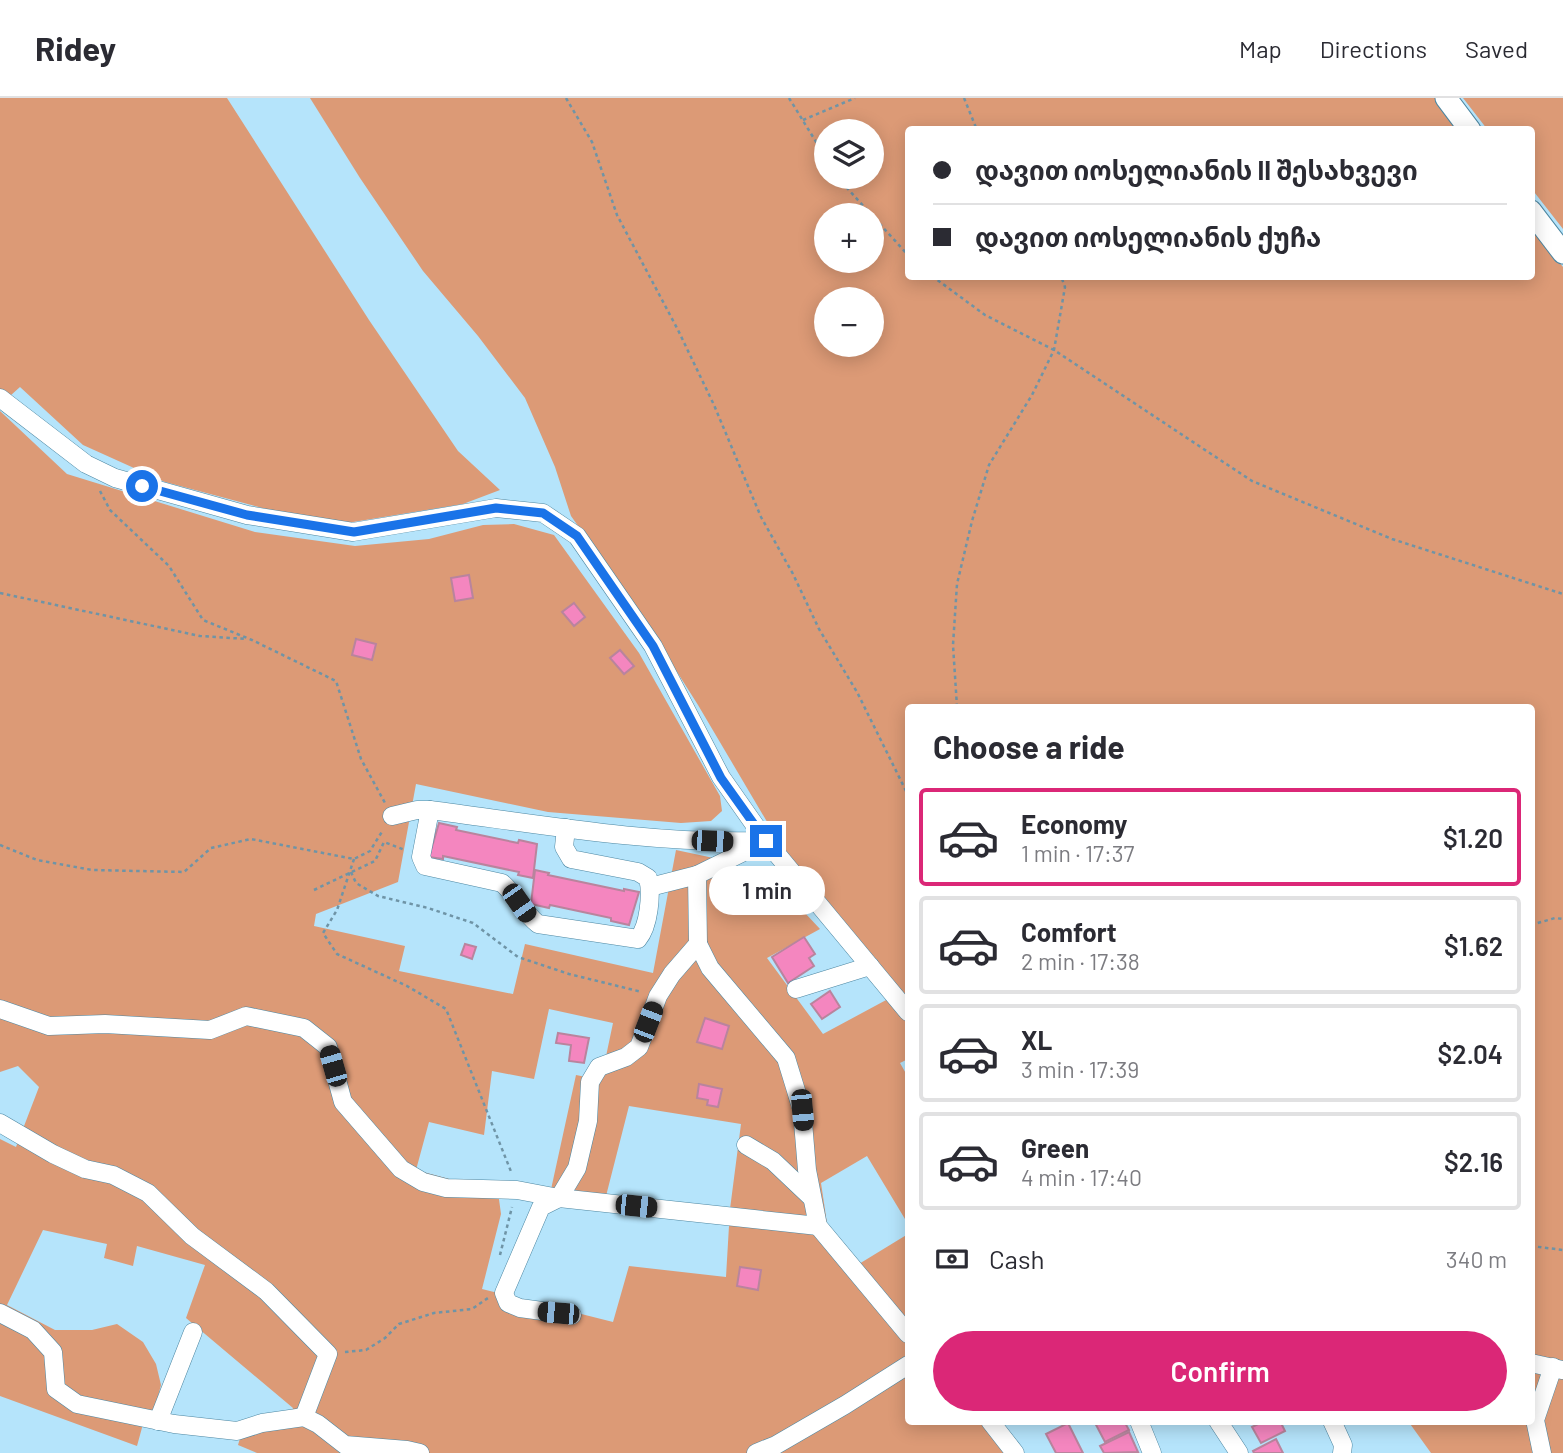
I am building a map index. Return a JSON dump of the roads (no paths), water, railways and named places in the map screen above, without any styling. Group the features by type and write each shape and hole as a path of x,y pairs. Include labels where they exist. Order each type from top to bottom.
{"main road":[{"path":"1446,98 1467,126"},
{"path":"1535,216 1563,253"}],"street":[{"path":"0,398 86,464 115,478 247,515 354,532 496,508 543,513 577,536 653,646 721,778 766,841 905,1008"},
{"path":"392,816 430,810 566,828 689,840 766,841"},
{"path":"430,810 421,857 425,866 502,883 529,917 538,924 638,939 644,932 650,887 648,878 638,872 571,859 564,847 566,828"},
{"path":"650,887 698,875 766,841"},
{"path":"698,875 698,944 710,968 786,1058 802,1110 811,1198 818,1226 905,1330"},
{"path":"572,1315 520,1308 508,1303 504,1293 541,1207 559,1198 577,1168 588,1121 590,1082 599,1068 626,1057 639,1047 658,996 672,974 698,944"},
{"path":"796,989 870,966"},
{"path":"0,1009 49,1026 106,1024 210,1030 246,1016 304,1028 328,1048 343,1102 401,1168 423,1182 446,1188 517,1190 559,1198 818,1226"},
{"path":"0,1123 53,1154 85,1169 113,1175 148,1193 192,1237 267,1291 328,1354 311,1420"},
{"path":"746,1145 773,1161 811,1198"},
{"path":"0,1312 33,1330 53,1352 56,1389 77,1404 158,1421 237,1431 262,1423 311,1420 345,1445 420,1453"},
{"path":"158,1421 193,1332"},
{"path":"1535,1364 1558,1368 1535,1420 1542,1453"},
{"path":"756,1453 776,1445 905,1367"},
{"path":"993,1425 1015,1453"},
{"path":"1141,1425 1152,1453"},
{"path":"1220,1425 1238,1453"},
{"path":"1334,1425 1343,1445 1342,1453"}]}
